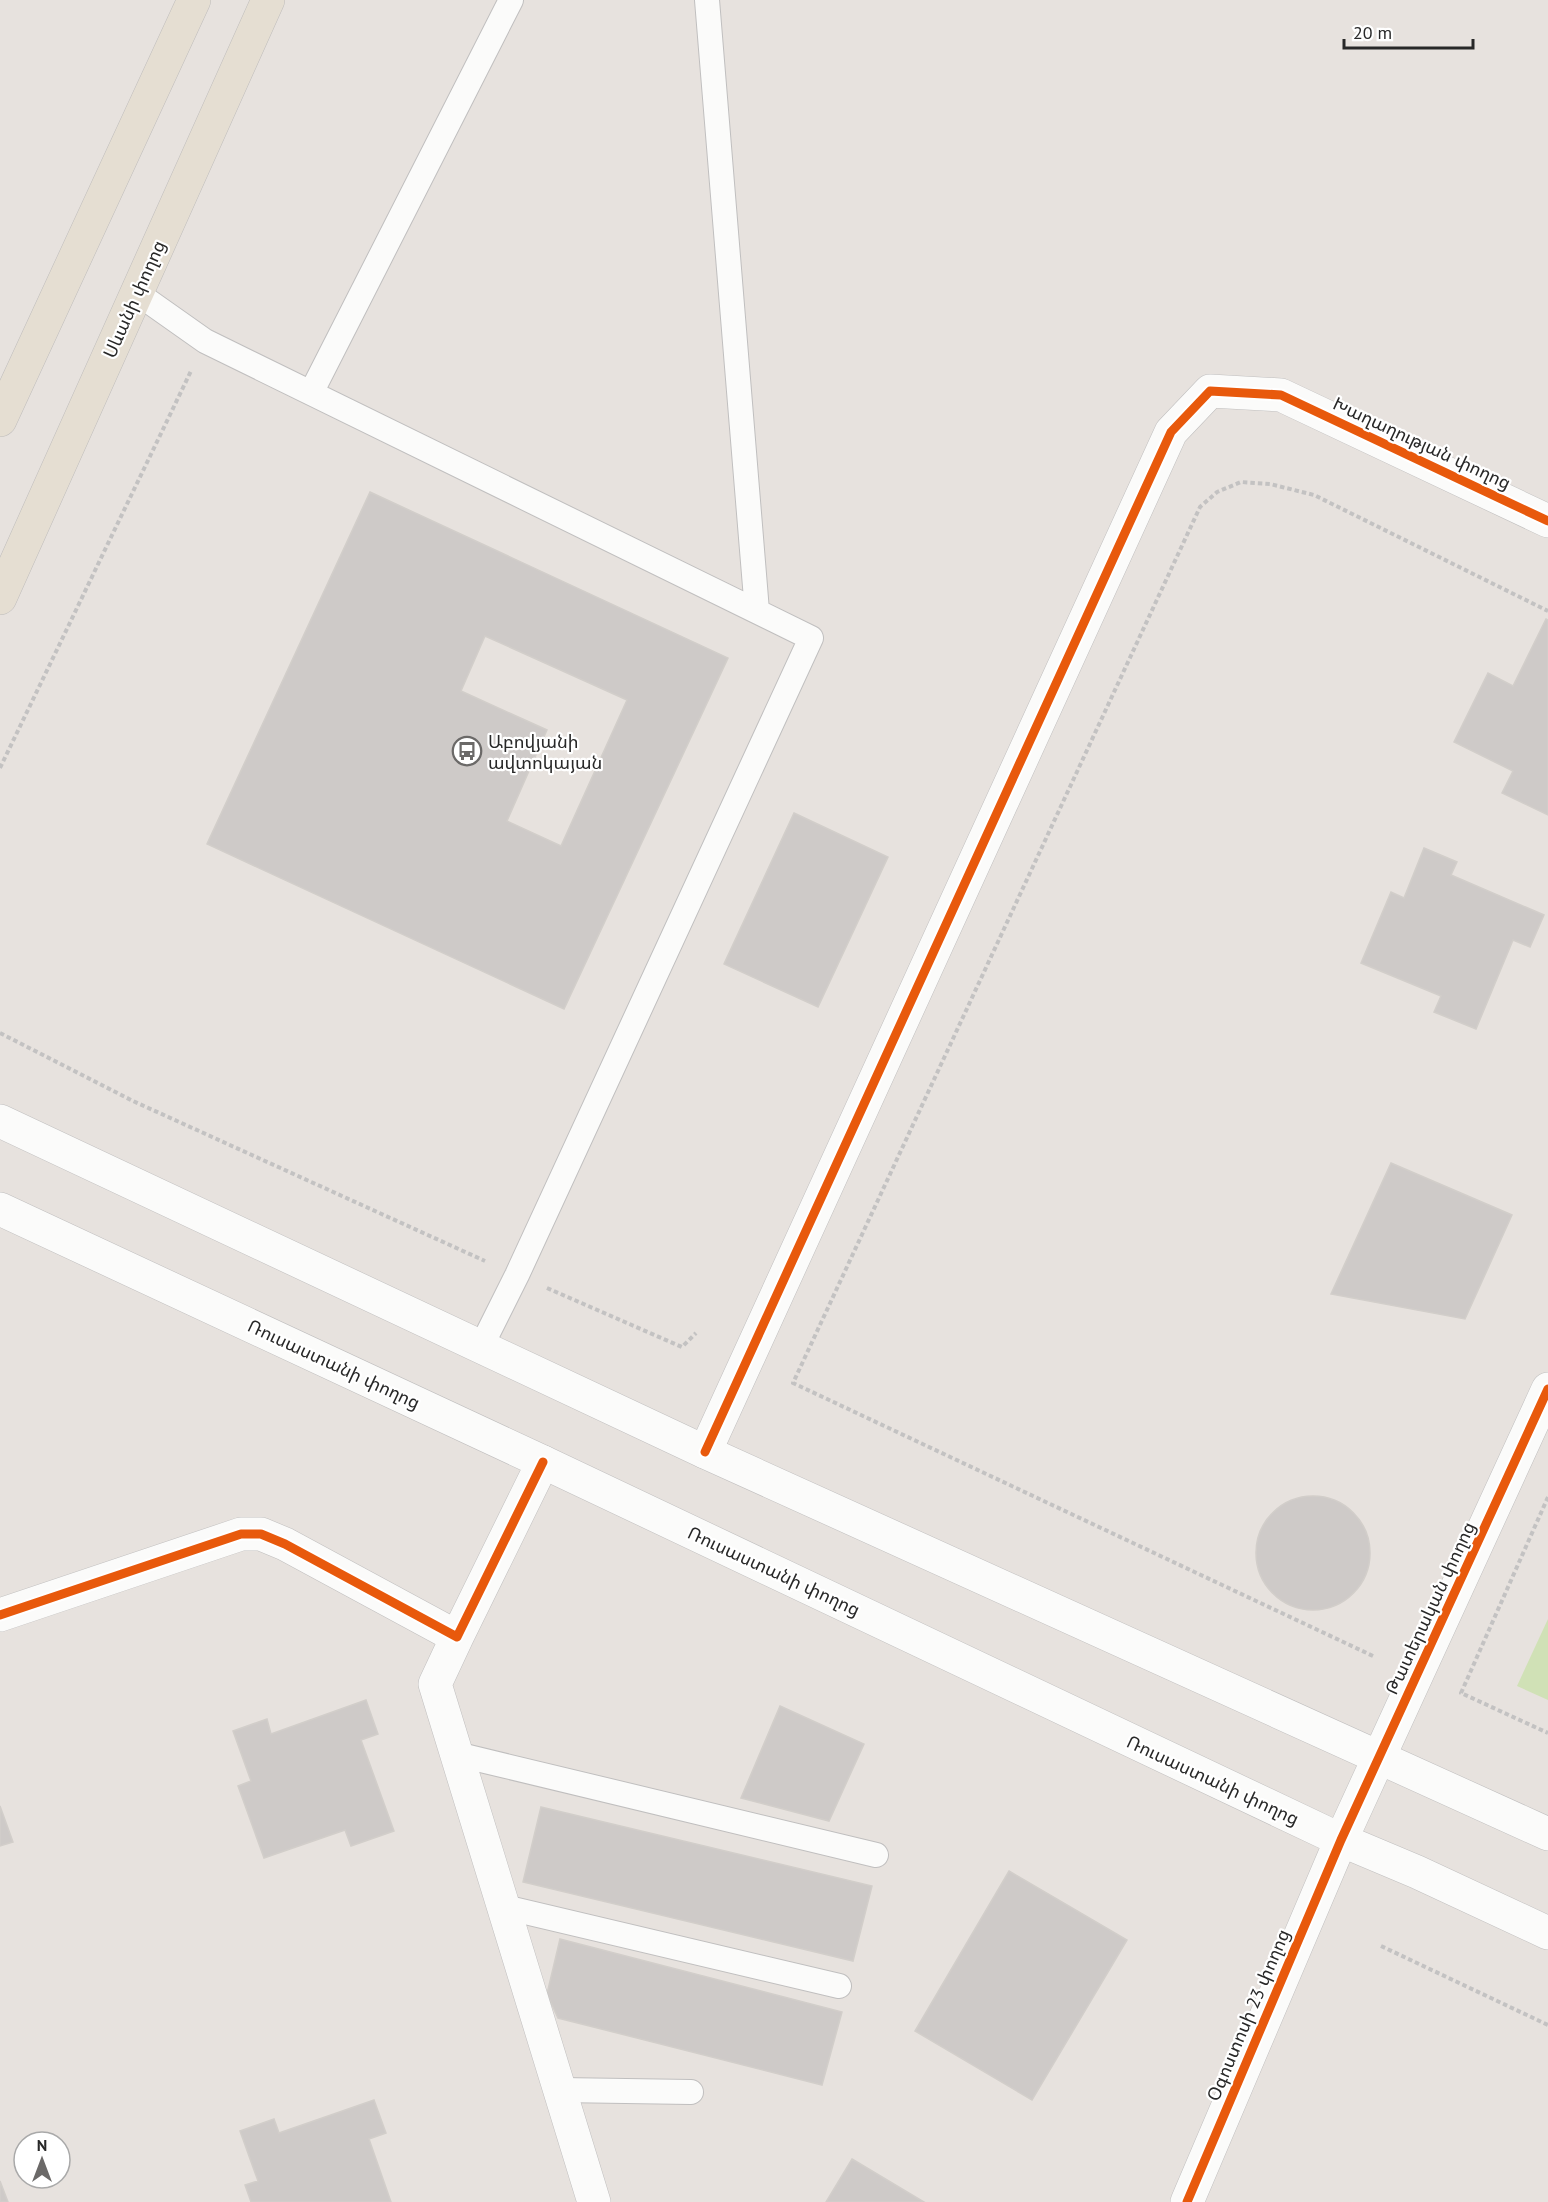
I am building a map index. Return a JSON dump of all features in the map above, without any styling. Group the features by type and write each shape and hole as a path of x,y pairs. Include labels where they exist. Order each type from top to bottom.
{"main road":[{"path":"0,420 194,0"},
{"name":"Սևանի փողոց","path":"0,598 268,0"}],"street":[{"name":"Խաղաղության փողոց","path":"705,1452 1171,432 1210,391 1281,395 1548,521"},
{"path":"0,1121 705,1452 1548,1834"},
{"name":"Ռուսաստանի փողոց","path":"0,1209 543,1462 1341,1840 1417,1872 1548,1933"},
{"name":"Թատերական փողոց","path":"1341,1840 1548,1389"},
{"path":"543,1462 435,1684 594,2202"},
{"path":"0,1615 242,1534 261,1534 285,1544 457,1637"},
{"name":"Օգոստոսի 23 փողոց","path":"1187,2202 1341,1840"}],"lane":[{"path":"311,393 511,0"},
{"path":"707,0 757,610"},
{"path":"137,293 206,341 811,638 517,1275 481,1347"},
{"path":"456,1754 876,1855"},
{"path":"504,1907 839,1986"},
{"path":"560,2090 691,2092"}],"path":[{"path":"0,768 206,341"},
{"path":"1373,1656 793,1383 1200,507 1217,492 1241,482 1270,484 1314,495 1548,611"},
{"path":"0,1033 133,1101 682,1347 696,1333"},
{"path":"1548,1497 1461,1693 1548,1733"},
{"path":"1381,1946 1548,2025"}],"green space":[{"path":"1548,1619 1548,1700 1517,1686"}],"building":[{"path":"370,492 728,658 564,1009 207,844","holes":["485,636 627,700 561,846 507,821 547,730 461,691"]},
{"path":"1546,619 1548,620 1548,815 1502,793 1513,771 1454,742 1488,673 1513,686"},
{"path":"794,813 888,857 818,1007 724,964"},
{"path":"1424,848 1457,862 1451,875 1544,915 1530,947 1513,940 1476,1029 1434,1012 1441,996 1361,963 1391,892 1404,898"},
{"path":"1391,1163 1512,1215 1465,1319 1331,1294"},
{"path":"1313,1496 1335,1501 1353,1513 1365,1531 1370,1553 1365,1575 1353,1593 1335,1605 1313,1610 1291,1605 1273,1593 1261,1575 1256,1553 1261,1531 1273,1513 1291,1501"},
{"path":"366,1700 378,1734 361,1740 394,1831 351,1846 345,1830 264,1858 238,1786 251,1781 233,1731 267,1719 271,1734"},
{"path":"780,1706 864,1744 829,1821 741,1798"},
{"path":"0,1806 13,1842 0,1846"},
{"path":"541,1807 872,1886 853,1961 523,1882"},
{"path":"1009,1871 1127,1940 1032,2100 915,2031"},
{"path":"560,1939 842,2012 822,2085 558,2018 547,1994"},
{"path":"374,2100 386,2133 369,2139 391,2202 251,2202 245,2185 258,2181 240,2131 274,2119 279,2133"},
{"path":"852,2159 924,2202 826,2202"},
{"path":"0,2181 8,2202 0,2202"}],"cycle path":[{"path":"705,1452 1171,432 1210,391 1281,395 1548,521"},
{"path":"1187,2202 1341,1840 1548,1389"},
{"path":"0,1615 241,1534 261,1534 285,1544 457,1637 543,1462"}],"place":[{"name":"Աբովյանի ավտոկայան","path":"467,751"}]}
